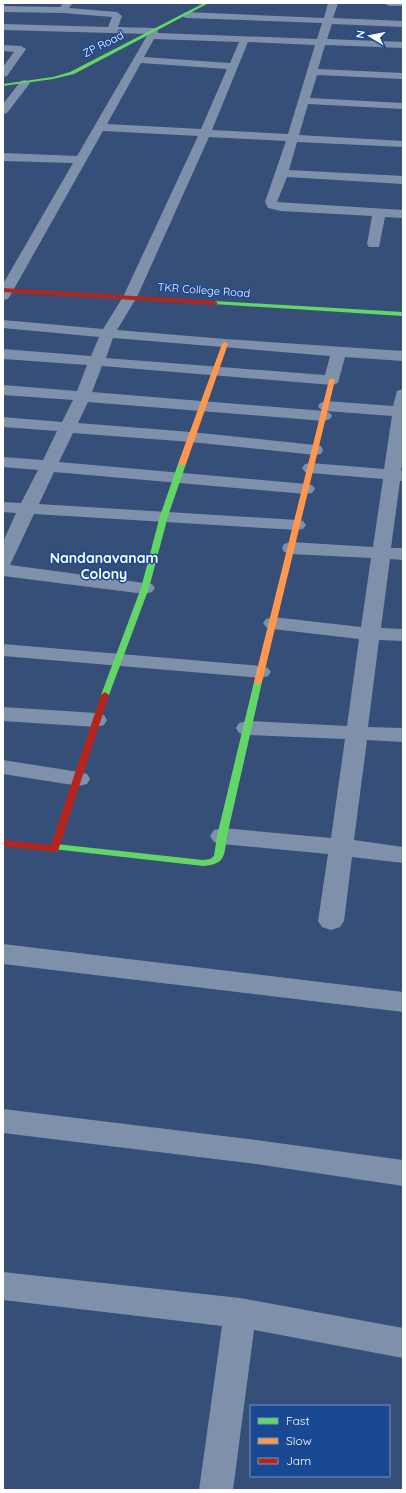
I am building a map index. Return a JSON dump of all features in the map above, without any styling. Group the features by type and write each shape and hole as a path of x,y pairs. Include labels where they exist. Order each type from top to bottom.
{"street":[{"name":"ZP Road","path":"3,85 25,83 72,73 153,34 207,3"},
{"path":"333,3 282,173 270,202 272,204 403,214"},
{"path":"389,3 403,4"},
{"path":"3,8 66,7 114,14 117,16 112,30"},
{"path":"4,292 153,34 172,9"},
{"path":"186,15 403,24"},
{"path":"3,27 26,38"},
{"path":"3,48 26,38 112,30 153,34 403,46"},
{"path":"3,74 26,38"},
{"path":"3,562 27,509 83,396 95,362 108,333 130,297 205,133 245,39"},
{"path":"139,60 234,66"},
{"path":"313,72 403,76"},
{"path":"3,111 25,83"},
{"path":"304,101 403,106"},
{"path":"100,127 403,144"},
{"path":"3,157 81,160"},
{"path":"282,173 403,180"},
{"path":"374,244 379,212"},
{"name":"TKR College Road","path":"4,292 130,297 403,314"},
{"path":"3,324 225,344 403,356"},
{"path":"56,847 79,779 96,720 144,588 164,516 214,371 225,344"},
{"path":"3,843 55,849 56,847 203,863 213,862 219,857 222,836 247,728 316,450 338,352"},
{"path":"3,354 332,380"},
{"path":"3,390 203,405 325,411 402,406 397,476 381,553 332,922"},
{"path":"3,422 192,437 316,450"},
{"path":"3,462 306,489"},
{"path":"311,468 397,476"},
{"path":"3,508 164,516 297,525"},
{"path":"291,548 403,554"},
{"path":"3,570 144,588"},
{"path":"273,623 370,634 403,635"},
{"path":"3,650 261,672"},
{"path":"3,714 96,720"},
{"path":"247,728 403,735"},
{"path":"3,767 79,779"},
{"path":"222,836 342,847 403,855"},
{"path":"3,954 403,1002"},
{"path":"3,1121 256,1152 403,1173"},
{"path":"3,1286 240,1313 403,1343"},
{"path":"216,1490 240,1313"}],"traffic: fast":[{"path":"3,85 53,78 72,73 207,3"},
{"path":"215,303 403,314"},
{"path":"105,695 145,588 164,516 182,464"},
{"path":"56,847 203,863 213,862 219,857 222,836 258,682"}],"traffic: slow":[{"path":"182,464 225,344"},
{"path":"258,682 332,380"}],"traffic: jam":[{"path":"3,290 215,303"},
{"path":"3,843 55,849 105,695"}],"district":[{"name":"Nandanavanam Colony","path":"104,566"}]}
